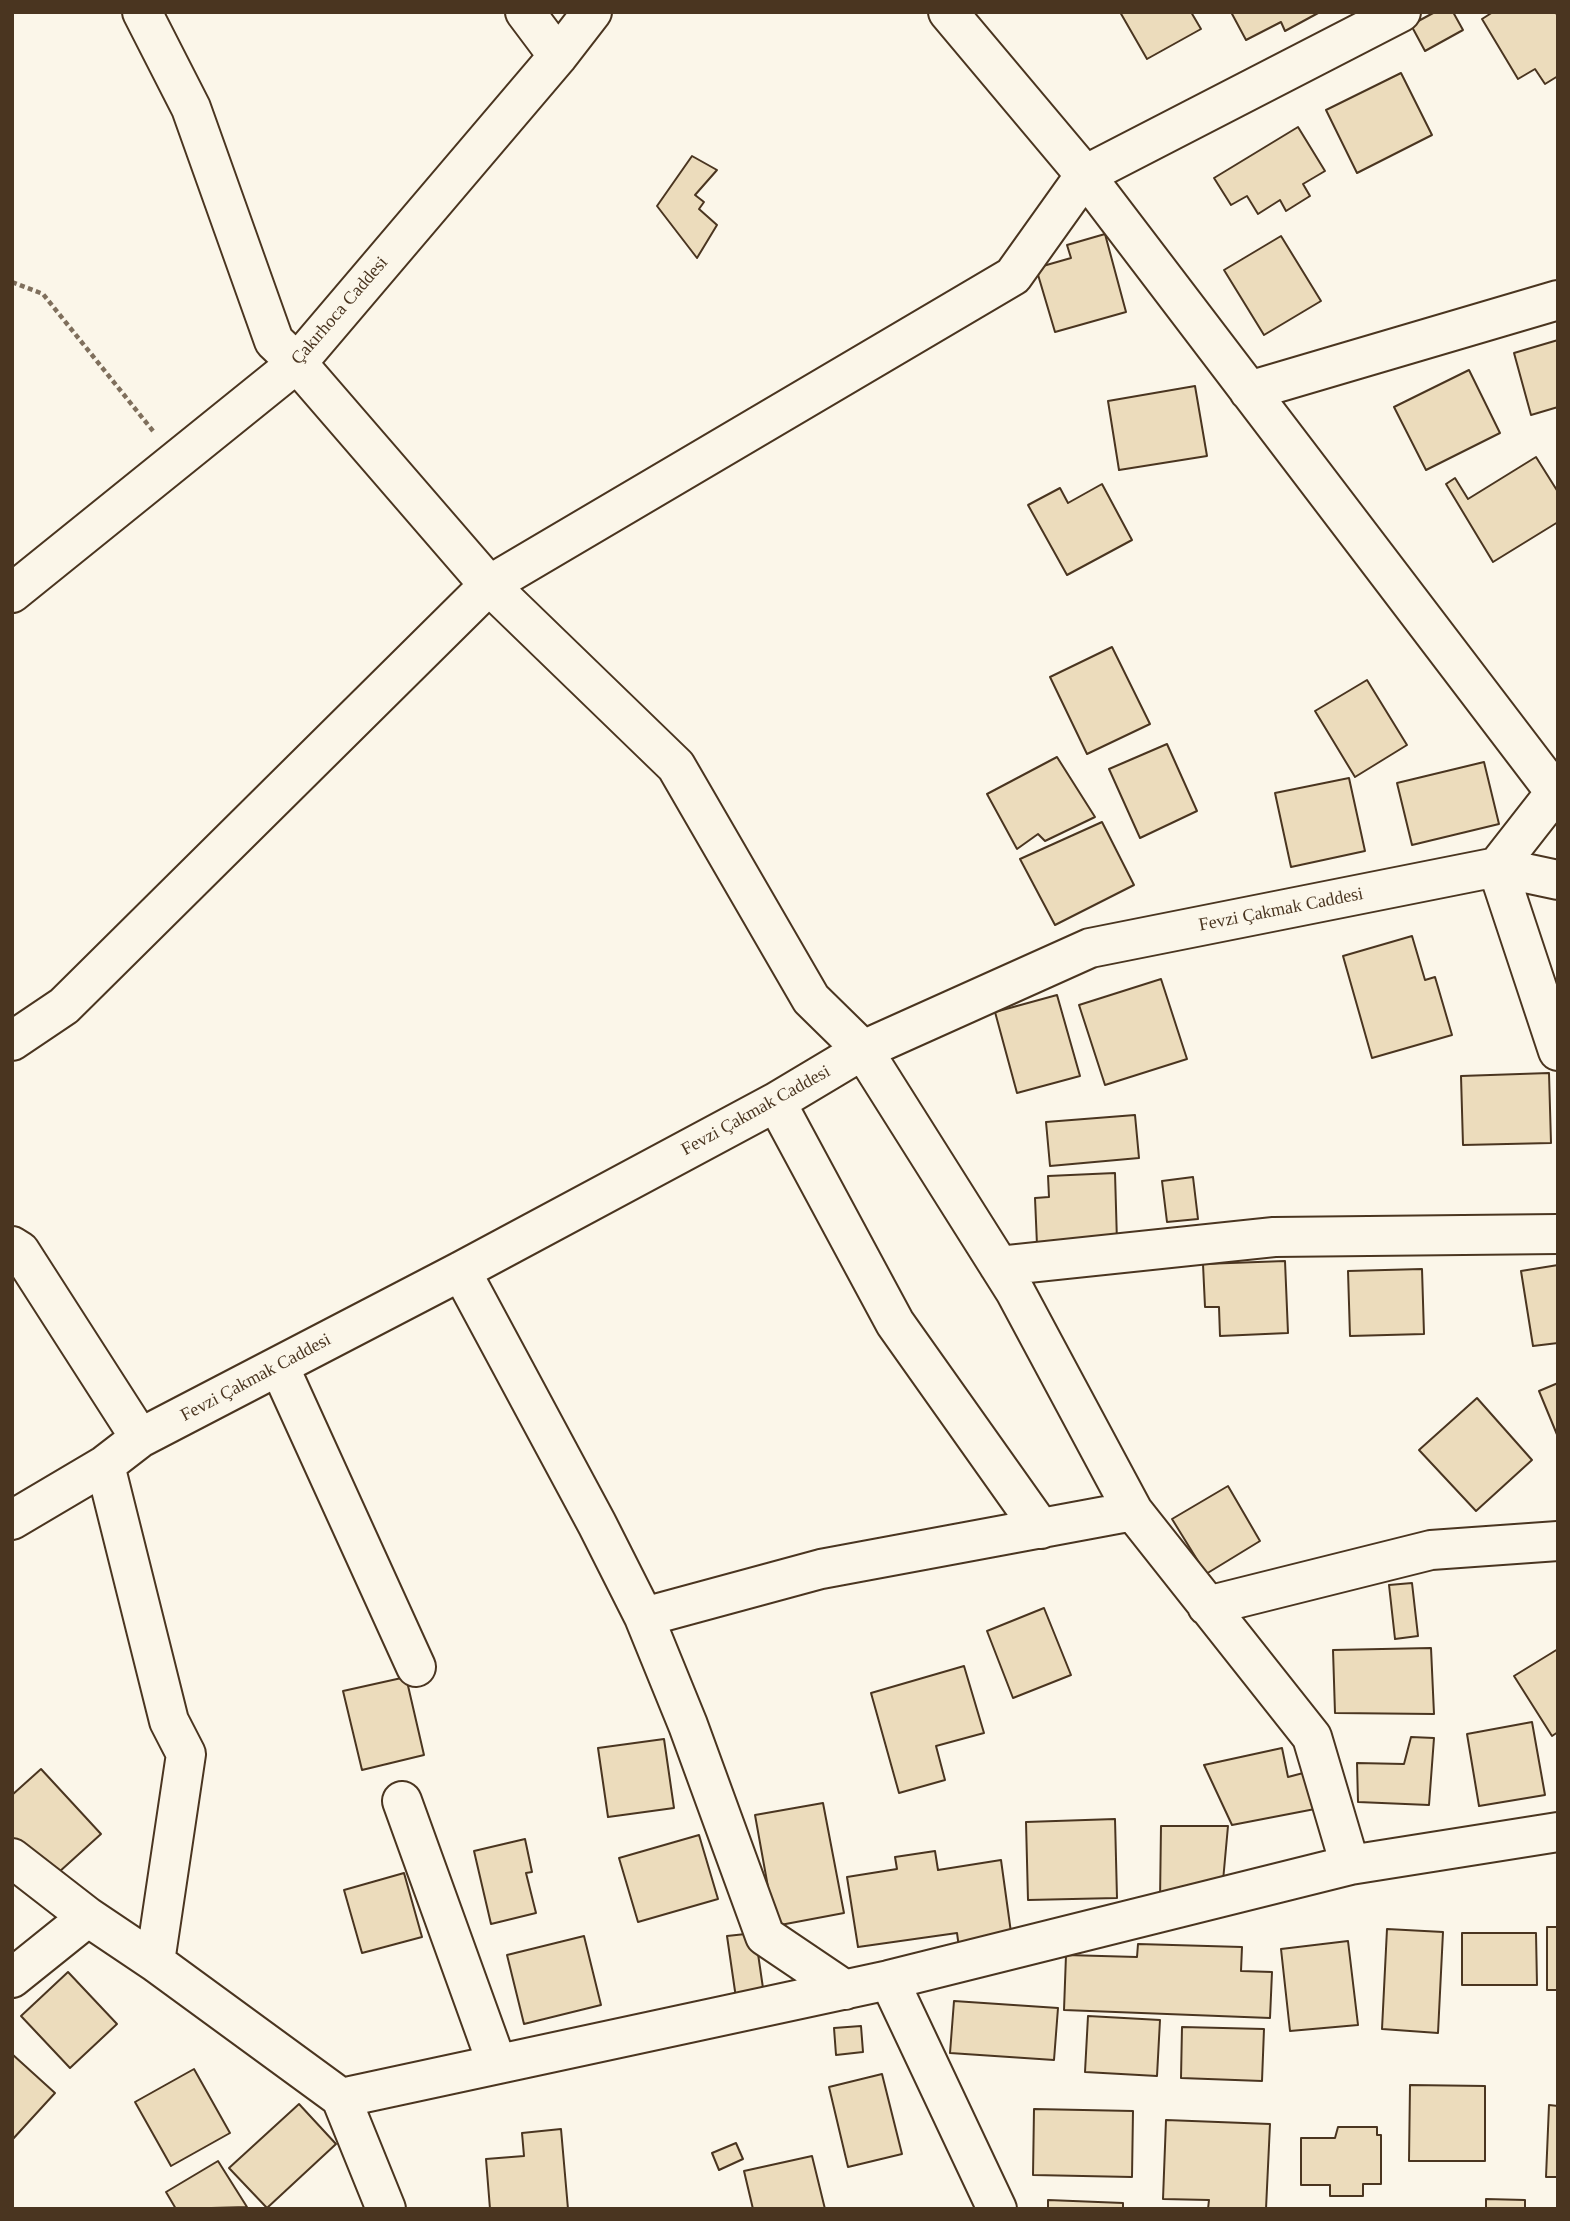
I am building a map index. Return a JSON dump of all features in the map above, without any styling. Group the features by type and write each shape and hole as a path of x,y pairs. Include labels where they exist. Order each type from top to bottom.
{"street":[{"path":"142,12 191,108 274,341 297,363 489,585 676,766 811,999 863,1050 1015,1291 1133,1511 1312,1737 1350,1865"},
{"path":"525,12 558,56"},
{"name":"Çakırhoca Caddesi","path":"12,593 297,363 558,56 592,12"},
{"path":"948,12 1086,175 1556,790 1497,867 1558,1051"},
{"path":"12,1041 64,1006 489,585 1013,276 1086,175 1401,12"},
{"path":"1249,391 1558,300"},
{"name":"Fevzi Çakmak Caddesi","path":"12,1520 105,1465 140,1438 461,1271 776,1102 863,1050 1090,948 1497,867 1558,880"},
{"path":"776,1102 895,1323 1041,1529"},
{"path":"999,1266 1274,1237 1558,1234"},
{"path":"12,1246 20,1251 140,1438"},
{"path":"461,1271 644,1617 688,1725 765,1936 845,1990"},
{"path":"279,1366 416,1667"},
{"path":"105,1465 169,1721 186,1754 155,1962"},
{"path":"644,1617 821,1569 1133,1511"},
{"path":"1208,1606 1432,1550 1558,1541"},
{"path":"402,1801 497,2064"},
{"path":"341,2098 889,1980 1350,1865 1558,1832"},
{"path":"12,1858 88,1917 155,1962 341,2098 386,2209"},
{"path":"12,1978 88,1917"},
{"path":"889,1980 997,2209"}],"path":[{"path":"12,282 43,294 177,461"}],"building":[{"path":"1120,12 1191,12 1201,29 1147,59"},
{"path":"1231,12 1320,12 1285,31 1281,22 1246,40"},
{"path":"1435,12 1453,12 1463,30 1425,51 1411,25"},
{"path":"1493,12 1555,12 1558,16 1558,76 1545,84 1535,69 1518,79 1482,19"},
{"path":"1401,73 1432,135 1357,173 1326,110"},
{"path":"1298,127 1325,171 1303,184 1310,196 1286,211 1280,200 1258,214 1247,196 1231,205 1214,178"},
{"path":"692,156 717,170 695,195 704,202 699,209 717,225 697,258 657,206"},
{"path":"1105,234 1126,312 1055,332 1036,268 1071,258 1067,245"},
{"path":"1281,236 1321,301 1264,335 1224,270"},
{"path":"1558,340 1558,407 1531,415 1514,353"},
{"path":"1469,370 1500,433 1426,470 1394,407"},
{"path":"1195,386 1207,456 1119,470 1108,401"},
{"path":"1536,457 1558,492 1558,522 1493,562 1446,484 1455,478 1468,499"},
{"path":"1102,484 1132,540 1067,575 1028,505 1060,488 1068,503"},
{"path":"1112,647 1150,724 1087,754 1050,677"},
{"path":"1367,680 1407,745 1355,777 1315,711"},
{"path":"1167,744 1197,811 1140,838 1109,769"},
{"path":"1057,757 1095,817 1045,841 1038,834 1017,849 987,794"},
{"path":"1484,762 1499,824 1412,845 1397,783"},
{"path":"1349,778 1365,851 1291,867 1275,793"},
{"path":"1102,822 1134,885 1055,925 1020,859"},
{"path":"1412,936 1425,980 1435,977 1452,1035 1372,1058 1343,956"},
{"path":"1161,979 1187,1059 1105,1085 1079,1005"},
{"path":"1057,995 1080,1076 1017,1093 995,1012"},
{"path":"1549,1073 1551,1143 1463,1145 1461,1076"},
{"path":"1135,1115 1139,1158 1050,1166 1046,1122"},
{"path":"1115,1173 1117,1242 1037,1245 1035,1198 1049,1197 1048,1176"},
{"path":"1193,1177 1198,1219 1167,1222 1162,1181"},
{"path":"1285,1261 1288,1333 1220,1336 1219,1307 1205,1307 1203,1264"},
{"path":"1558,1265 1558,1343 1533,1346 1521,1271"},
{"path":"1422,1269 1424,1334 1350,1336 1348,1271"},
{"path":"1558,1383 1558,1437 1539,1391"},
{"path":"1477,1398 1532,1460 1476,1511 1419,1450"},
{"path":"1228,1486 1260,1541 1206,1574 1172,1519"},
{"path":"1412,1583 1418,1636 1395,1639 1389,1585"},
{"path":"1044,1608 1071,1675 1013,1698 987,1631"},
{"path":"1431,1648 1434,1714 1335,1713 1333,1650"},
{"path":"1558,1649 1558,1732 1552,1736 1514,1676"},
{"path":"964,1666 984,1733 936,1746 945,1780 899,1793 871,1693"},
{"path":"406,1677 424,1755 362,1770 343,1691"},
{"path":"1532,1722 1545,1795 1479,1806 1467,1734"},
{"path":"1411,1737 1434,1738 1429,1805 1358,1802 1357,1763 1404,1764"},
{"path":"664,1739 674,1808 608,1817 598,1748"},
{"path":"1282,1748 1288,1777 1307,1772 1315,1809 1232,1825 1204,1765"},
{"path":"41,1769 101,1834 48,1882 12,1842 12,1795"},
{"path":"823,1803 844,1913 775,1926 755,1815"},
{"path":"1115,1819 1117,1898 1028,1900 1026,1822"},
{"path":"1161,1826 1228,1826 1222,1892 1160,1901"},
{"path":"699,1835 718,1899 638,1922 619,1858"},
{"path":"525,1839 532,1872 526,1873 536,1913 491,1924 474,1851"},
{"path":"935,1851 938,1870 1001,1860 1013,1947 960,1955 957,1933 858,1947 847,1877 897,1869 895,1857"},
{"path":"404,1873 422,1937 362,1953 344,1890"},
{"path":"1547,1927 1558,1927 1558,1990 1547,1990"},
{"path":"1387,1929 1443,1932 1438,2033 1382,2029"},
{"path":"755,1933 764,1995 736,1998 727,1936"},
{"path":"1462,1933 1536,1933 1537,1985 1462,1985"},
{"path":"584,1936 601,2005 524,2024 507,1955"},
{"path":"1348,1941 1358,2025 1290,2031 1281,1949"},
{"path":"1138,1944 1242,1947 1241,1971 1272,1972 1270,2018 1064,2010 1066,1955 1137,1957"},
{"path":"68,1972 117,2024 70,2068 21,2016"},
{"path":"954,2001 1058,2008 1054,2060 950,2053"},
{"path":"1088,2016 1160,2020 1157,2076 1085,2072"},
{"path":"861,2026 863,2052 836,2055 834,2028"},
{"path":"1182,2027 1264,2029 1262,2081 1181,2078"},
{"path":"12,2054 55,2093 12,2140"},
{"path":"194,2069 230,2133 171,2166 135,2102"},
{"path":"882,2074 902,2154 848,2167 829,2087"},
{"path":"1410,2085 1485,2086 1485,2161 1409,2161"},
{"path":"299,2104 336,2144 267,2208 229,2168"},
{"path":"1549,2105 1558,2106 1558,2177 1546,2177"},
{"path":"1034,2109 1133,2111 1132,2177 1033,2175"},
{"path":"1166,2120 1270,2124 1266,2209 1208,2209 1209,2200 1163,2199"},
{"path":"1338,2127 1377,2127 1377,2135 1381,2135 1381,2184 1363,2184 1363,2196 1330,2196 1330,2185 1301,2185 1301,2138 1335,2138"},
{"path":"561,2129 568,2209 490,2209 486,2159 524,2156 522,2133"},
{"path":"736,2143 743,2159 719,2170 712,2153"},
{"path":"812,2156 825,2209 753,2209 744,2171"},
{"path":"218,2161 247,2207 176,2209 166,2192"},
{"path":"1486,2199 1525,2200 1525,2209 1486,2209"},
{"path":"1048,2200 1123,2203 1123,2209 1048,2209"}]}
